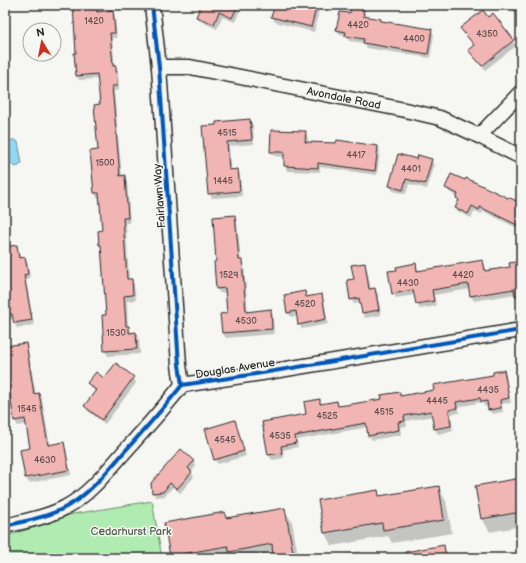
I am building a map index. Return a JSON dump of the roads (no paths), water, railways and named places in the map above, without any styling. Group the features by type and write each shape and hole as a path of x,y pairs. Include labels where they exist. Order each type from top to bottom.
{"street":[{"name":"Fairlawn Way","path":"152,5 159,67 178,366 182,385"},
{"name":"Avondale Road","path":"159,67 190,67 440,118 521,156"},
{"path":"479,136 521,92"},
{"name":"Douglas Avenue","path":"5,526 32,519 66,507 83,495 101,478 182,385 521,330"}],"water":[{"path":"11,140 18,142 22,163 19,164 19,166 14,167 14,165 11,165 7,144"}],"park label":[{"name":"Cedarhurst Park","path":"131,531"}]}
